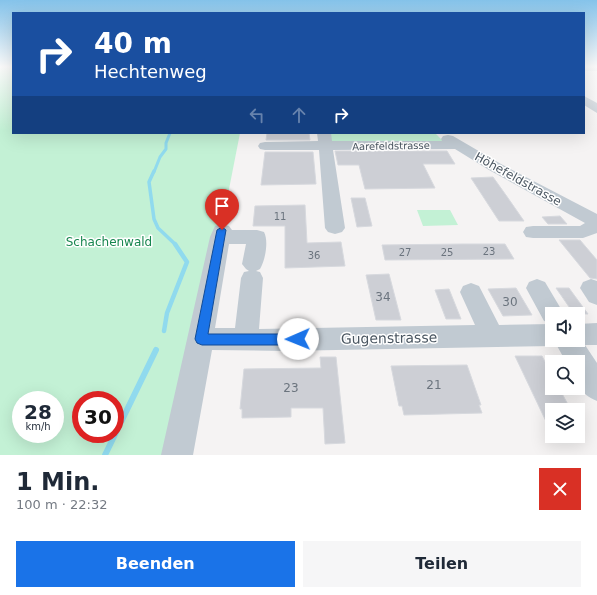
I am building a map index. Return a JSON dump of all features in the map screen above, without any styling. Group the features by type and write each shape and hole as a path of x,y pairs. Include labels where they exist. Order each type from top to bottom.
{"street":[{"path":"585,101 597,109"},
{"name":"Höhefeldstrasse","path":"441,134 457,145 597,224"},
{"path":"325,140 336,228"},
{"name":"Aarefeldstrasse","path":"265,146 325,140 457,145"},
{"path":"533,232 583,232 597,224"},
{"path":"177,455 202,339 221,234 257,237 246,340"},
{"path":"537,288 548,307"},
{"path":"471,292 492,336"},
{"path":"585,335 597,334"},
{"name":"Gugenstrasse","path":"202,339 246,340 545,335"},
{"path":"571,347 597,387"}],"green space":[{"name":"Schachenwald","path":"0,88 12,88 12,134 240,134 177,455 0,455"},
{"path":"327,134 436,134 446,144 329,144"},
{"path":"417,210 450,210 458,225 423,226"}],"building":[{"path":"267,134 309,134 310,140 266,140"},
{"path":"335,151 447,151 455,164 423,164 435,188 365,189 359,165 338,165"},
{"path":"265,152 313,152 316,184 261,185"},
{"path":"493,177 524,221 499,221 471,178"},
{"path":"351,198 365,198 372,226 357,227"},
{"path":"305,205 307,243 341,242 345,266 285,268 285,226 253,226 255,206"},
{"path":"560,216 567,224 548,224 542,217"},
{"path":"559,240 580,240 597,260 597,279 590,278"},
{"path":"505,244 514,259 385,260 382,245"},
{"path":"389,274 401,320 376,320 366,275"},
{"path":"516,288 532,315 503,316 488,289"},
{"path":"556,288 569,288 583,307 569,307"},
{"path":"449,289 461,319 446,319 435,290"},
{"path":"515,356 542,356 545,362 545,395 563,395 567,403 545,403 545,419"},
{"path":"320,357 336,357 345,443 325,444 323,408 291,408 291,417 242,418 242,409 240,409 244,369 321,368"},
{"path":"467,365 481,405 479,405 482,413 404,415 402,406 399,406 391,366"}],"waterway":[{"path":"154,172 160,157 166,149 166,143 170,134"},
{"path":"154,171 149,182 154,219 158,228 175,244"},
{"path":"164,331 167,313 187,262 175,244"},
{"path":"105,455 156,350"}],"route":[{"path":"222,230 202,339 298,339"}]}
